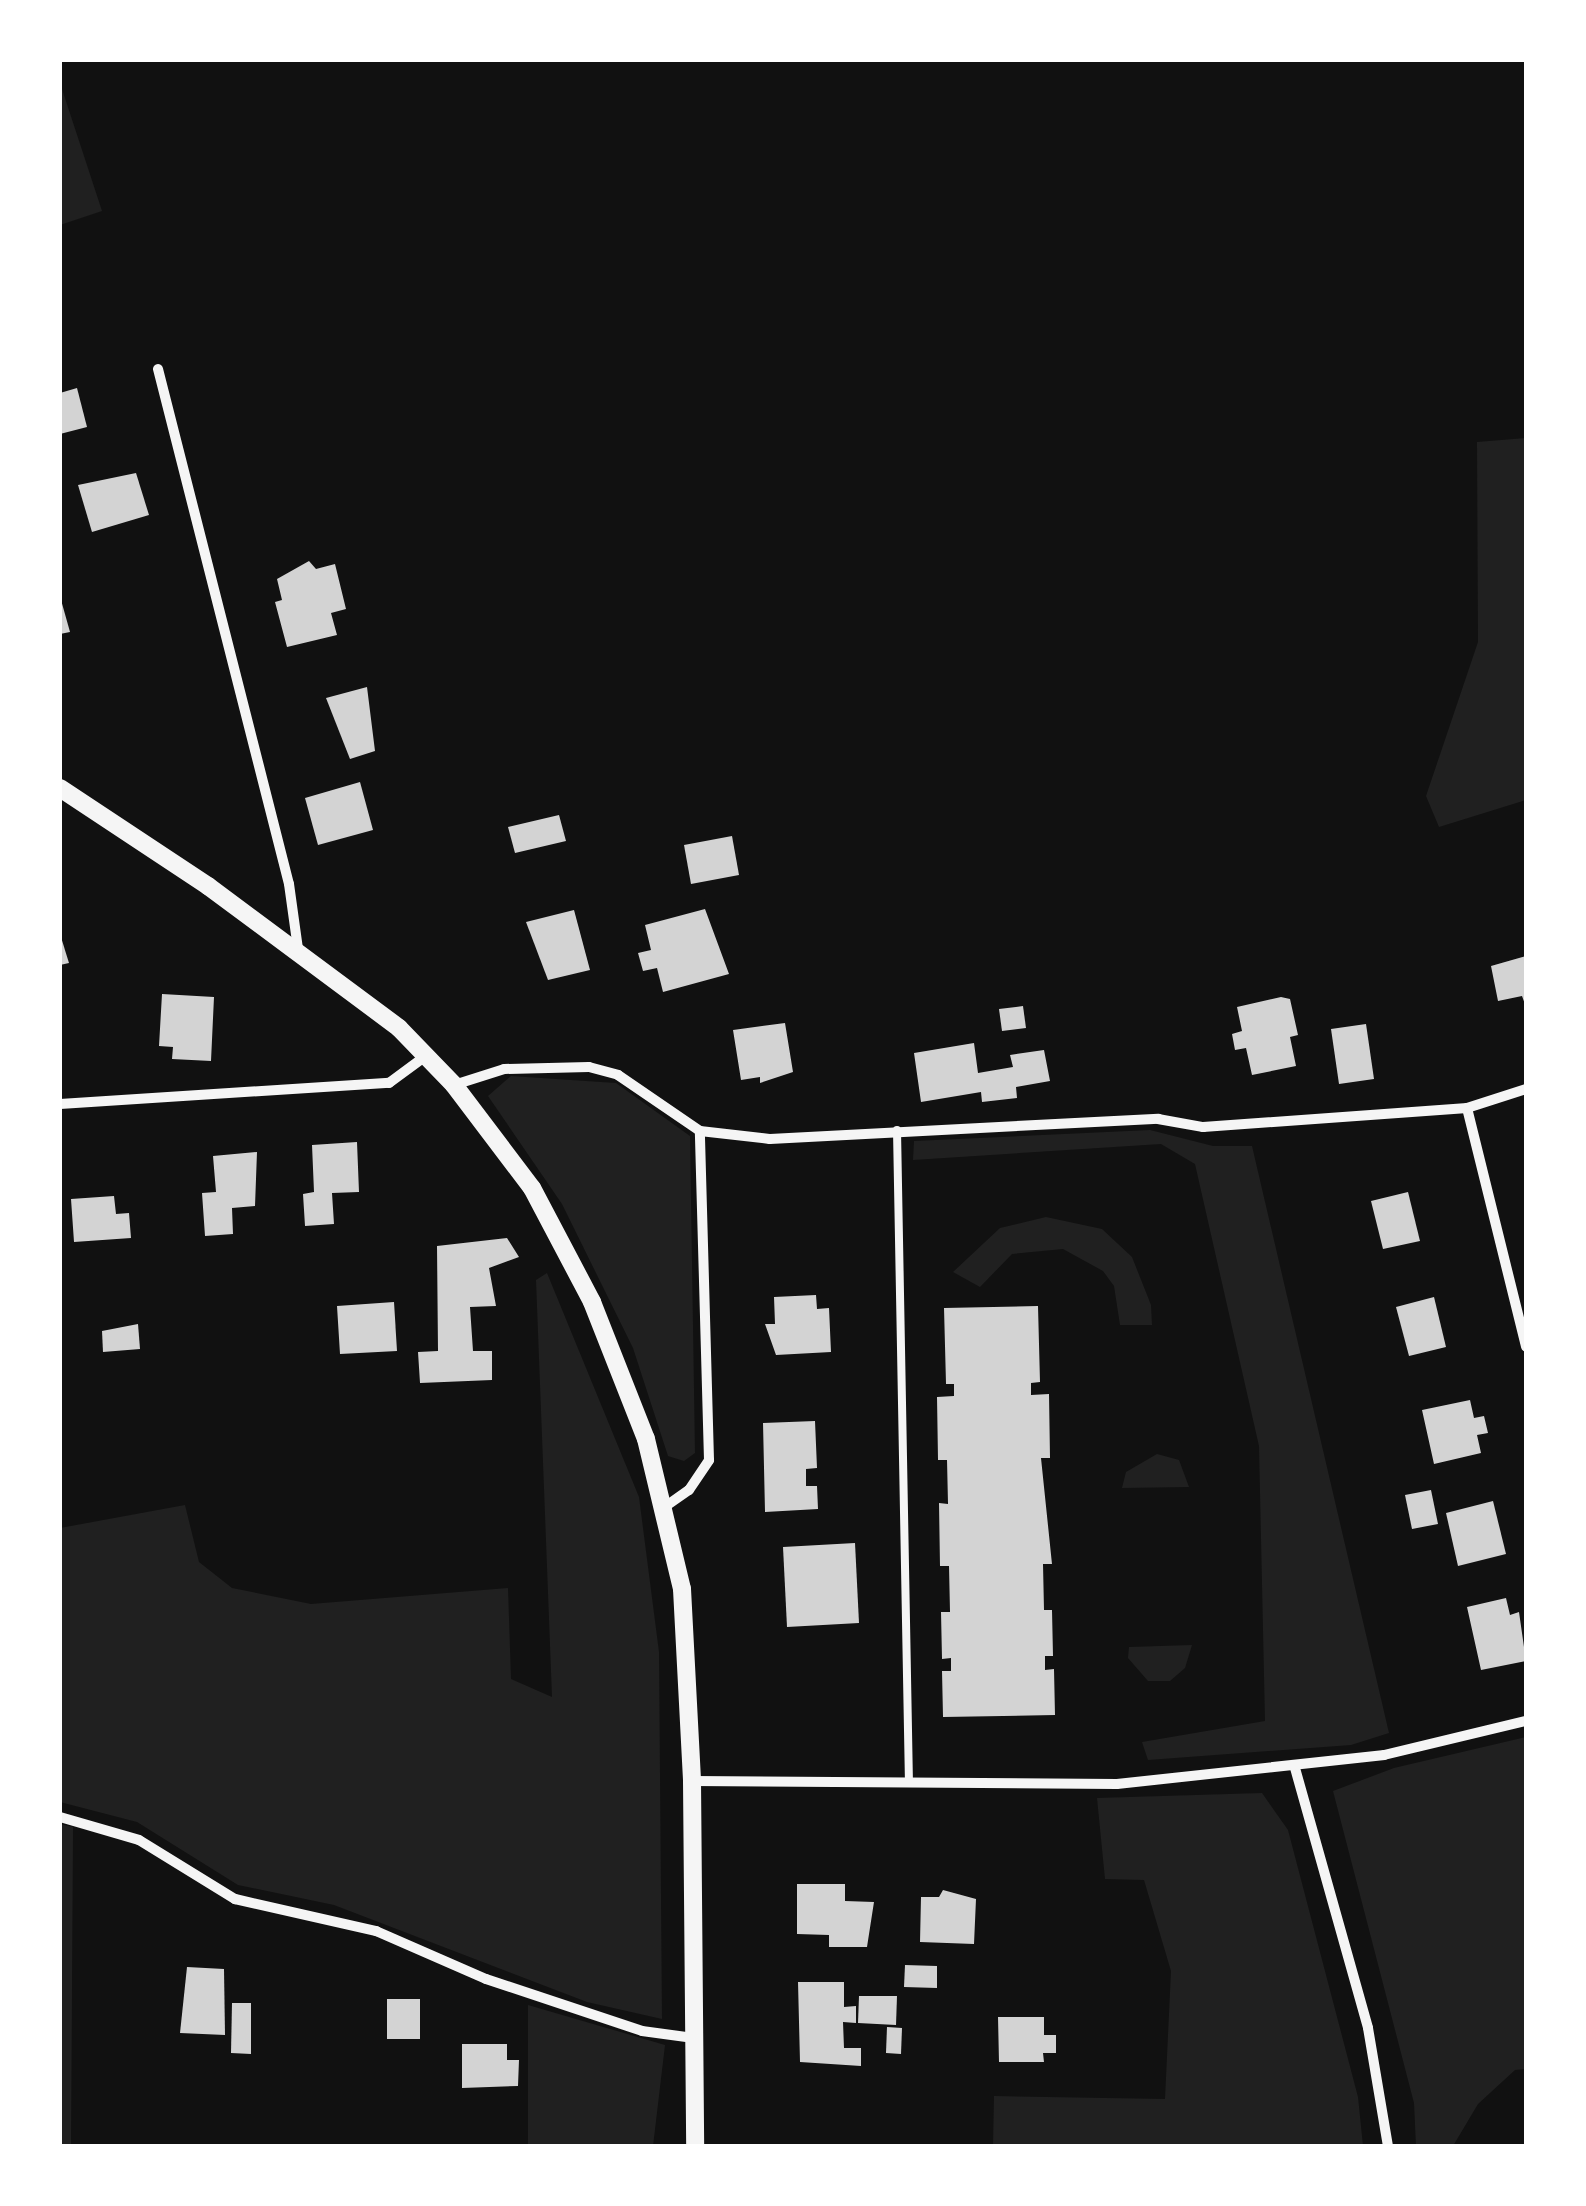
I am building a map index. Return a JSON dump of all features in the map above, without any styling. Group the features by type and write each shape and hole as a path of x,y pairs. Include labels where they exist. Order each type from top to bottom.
{"street":[{"path":"158,369 289,884 298,950"},
{"path":"60,788 298,950 426,1055 454,1085 532,1188 563,1244 619,1364 666,1506 686,1635 692,1781 695,2146"},
{"path":"60,1104 389,1084 426,1055"},
{"path":"454,1085 504,1069 589,1067 618,1075 700,1131 770,1139 1158,1119 1203,1127 1466,1108 1526,1090"},
{"path":"1466,1108 1526,1347"},
{"path":"666,1506 689,1490 709,1460 700,1131"},
{"path":"692,1781 1117,1784 1384,1756 1526,1721"},
{"path":"1296,1768 1368,2028 1388,2146"},
{"path":"60,1817 138,1840 235,1899 376,1932 572,2008 642,2031 694,2038"}],"lane":[{"path":"897,1130 908,1782"}],"shaded area":[{"path":"60,83 102,211 60,225"},
{"path":"1526,438 1526,800 1439,827 1426,796 1478,642 1477,442"},
{"path":"511,1076 616,1083 690,1136 695,1453 684,1461 668,1456 633,1348 562,1204 488,1096"},
{"path":"1150,1130 1213,1146 1252,1146 1389,1733 1351,1745 1148,1760 1142,1742 1265,1721 1259,1446 1195,1164 1161,1144 913,1160 914,1141"},
{"path":"1046,1217 1102,1229 1132,1257 1151,1305 1152,1325 1120,1325 1114,1286 1103,1271 1063,1249 1012,1254 980,1287 953,1272 1000,1228"},
{"path":"547,1273 639,1497 659,1652 662,2019 587,2002 334,1905 238,1885 137,1822 60,1802 60,1528 185,1505 199,1562 232,1588 311,1604 508,1588 511,1679 552,1697 536,1280"},
{"path":"1157,1454 1179,1460 1189,1487 1122,1488 1126,1472"},
{"path":"1192,1645 1185,1668 1170,1681 1148,1681 1128,1658 1129,1647"},
{"path":"1526,1737 1526,2069 1515,2070 1478,2104 1453,2146 1416,2146 1414,2103 1333,1791 1394,1768"},
{"path":"1262,1793 1288,1830 1358,2097 1363,2146 993,2146 994,2096 1165,2099 1171,1971 1144,1880 1105,1879 1097,1798"},
{"path":"60,1824 73,1827 71,2146 60,2146"},
{"path":"528,2005 665,2045 653,2146 528,2146"}],"building":[{"path":"77,388 87,427 60,434 60,393"},
{"path":"136,473 149,515 92,532 78,485"},
{"path":"309,561 316,569 335,564 346,609 331,613 337,635 287,647 275,602 282,600 277,579"},
{"path":"60,601 70,632 60,634"},
{"path":"367,687 375,751 350,759 326,698"},
{"path":"360,782 373,830 318,845 305,798"},
{"path":"559,815 566,841 515,853 508,827"},
{"path":"732,836 739,875 691,884 684,845"},
{"path":"705,909 729,974 663,992 657,968 643,971 638,953 651,950 645,925"},
{"path":"574,910 590,970 548,980 526,922"},
{"path":"60,934 69,963 60,965"},
{"path":"1526,956 1526,1007 1522,996 1498,1001 1491,966"},
{"path":"162,994 214,997 211,1061 172,1059 173,1047 159,1046"},
{"path":"1281,997 1290,999 1298,1035 1290,1037 1296,1066 1252,1075 1246,1048 1235,1050 1232,1034 1242,1031 1237,1007"},
{"path":"1023,1006 1026,1028 1002,1031 999,1009"},
{"path":"785,1023 793,1072 760,1083 760,1077 741,1080 733,1030"},
{"path":"1366,1024 1374,1079 1339,1084 1331,1029"},
{"path":"974,1043 978,1073 1013,1067 1010,1055 1044,1050 1050,1081 1016,1087 1017,1098 982,1102 981,1092 921,1102 914,1053"},
{"path":"357,1142 359,1192 332,1193 334,1224 305,1226 303,1194 314,1192 312,1145"},
{"path":"257,1152 255,1206 232,1208 233,1234 205,1236 202,1193 216,1192 213,1156"},
{"path":"1408,1192 1420,1241 1383,1249 1371,1201"},
{"path":"114,1196 116,1214 129,1213 131,1238 74,1242 71,1199"},
{"path":"507,1238 519,1257 489,1268 496,1306 470,1307 473,1351 492,1351 492,1380 420,1383 418,1352 438,1351 437,1246"},
{"path":"816,1295 817,1309 829,1308 831,1352 776,1355 765,1324 775,1324 774,1297"},
{"path":"1434,1297 1446,1347 1409,1356 1396,1307"},
{"path":"394,1302 397,1351 340,1354 337,1306"},
{"path":"1038,1306 1040,1382 1031,1383 1031,1395 1049,1394 1050,1458 1041,1458 1052,1564 1043,1564 1044,1610 1052,1610 1053,1656 1045,1656 1045,1670 1054,1669 1055,1715 943,1717 942,1671 951,1671 951,1658 942,1659 941,1612 950,1612 949,1566 940,1566 939,1503 948,1504 947,1460 938,1460 937,1397 954,1396 954,1384 946,1384 944,1308"},
{"path":"138,1324 140,1349 103,1352 102,1331"},
{"path":"1470,1400 1474,1418 1484,1416 1488,1433 1477,1435 1481,1453 1434,1464 1422,1410"},
{"path":"815,1421 817,1468 806,1469 806,1486 817,1486 818,1509 765,1512 763,1423"},
{"path":"1431,1490 1438,1524 1412,1529 1405,1495"},
{"path":"1493,1501 1506,1554 1458,1566 1446,1513"},
{"path":"855,1543 859,1623 787,1627 783,1547"},
{"path":"1506,1598 1510,1615 1519,1612 1526,1661 1481,1670 1467,1607"},
{"path":"797,1884 845,1884 845,1901 874,1902 867,1947 829,1947 829,1935 797,1934"},
{"path":"943,1890 976,1899 974,1944 920,1942 921,1897 939,1897"},
{"path":"905,1965 937,1966 937,1988 904,1987"},
{"path":"187,1967 224,1969 225,2035 180,2033"},
{"path":"798,1982 844,1982 844,2007 856,2006 856,2023 843,2022 844,2048 861,2048 861,2066 800,2062"},
{"path":"859,1996 897,1996 896,2025 858,2023"},
{"path":"387,1999 420,1999 420,2039 387,2039"},
{"path":"232,2003 251,2003 251,2054 231,2053"},
{"path":"998,2017 1044,2017 1044,2035 1056,2035 1056,2053 1043,2053 1044,2062 999,2062"},
{"path":"887,2027 902,2028 901,2054 886,2053"},
{"path":"462,2044 507,2044 507,2060 519,2060 518,2086 462,2088"}]}
